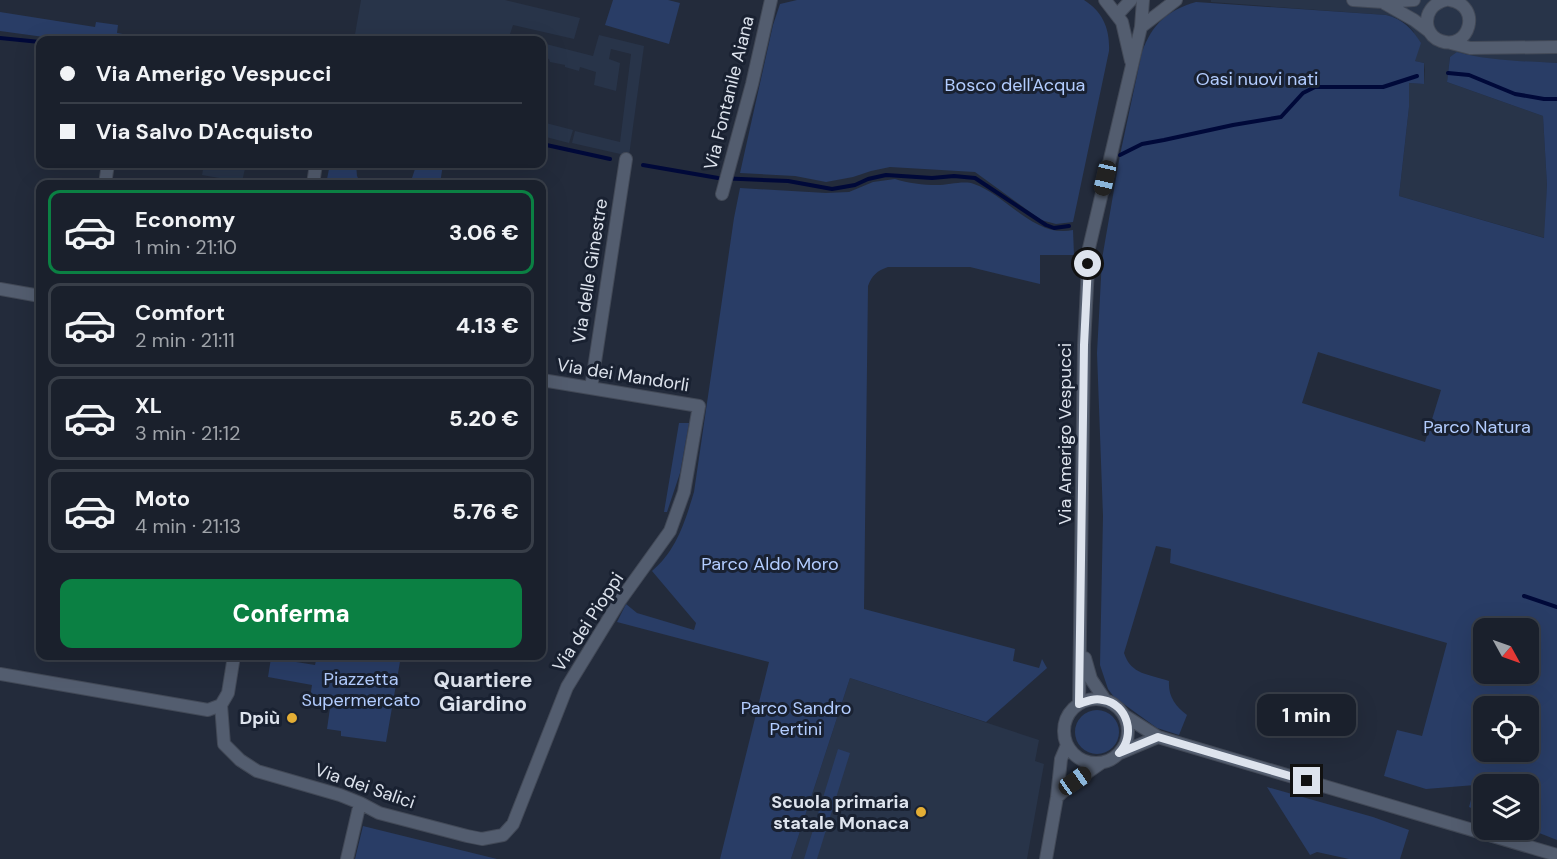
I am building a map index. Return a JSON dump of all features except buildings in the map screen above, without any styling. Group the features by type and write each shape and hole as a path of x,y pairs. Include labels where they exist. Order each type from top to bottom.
{"street":[{"name":"Via Fontanile Aiana","path":"722,194 752,84 771,0"},
{"path":"1105,0 1125,30 1131,63"},
{"path":"1117,15 1131,0"},
{"name":"Via Amerigo Vespucci","path":"1046,859 1058,797 1061,759 1067,745 1064,734 1065,722 1070,711 1079,704 1084,345 1089,248 1141,27 1143,0"},
{"path":"1141,27 1176,0"},
{"path":"1353,0 1383,2 1445,0 1460,3 1479,38 1495,47"},
{"path":"1430,32 1427,26 1428,13 1445,0"},
{"path":"1451,43 1463,37 1469,20 1469,0"},
{"path":"1383,2 1414,20 1439,40 1470,48 1557,47"},
{"name":"Via delle Ginestre","path":"591,388 626,159"},
{"path":"0,289 36,295"},
{"name":"Via dei Mandorli","path":"546,381 699,406"},
{"name":"Via dei Pioppi","path":"482,839 503,836 513,824 567,687 620,602 670,531 684,492 699,406"},
{"name":"Via Amerigo Vespucci","path":"1081,631 1084,658 1091,679 1105,700 1158,737 1557,855"},
{"path":"0,674 208,710 221,705 228,693 233,660"},
{"path":"1079,704 1092,699 1105,700"},
{"name":"Via dei Salici","path":"221,705 224,744 240,760 257,771 360,803 379,813 482,839"},
{"path":"1119,753 1127,740 1128,728 1125,716"},
{"path":"1058,797 1075,781 1101,763 1158,737"},
{"path":"1067,745 1081,760 1101,763"},
{"path":"347,859 360,803"}],"shaded area":[{"path":"361,0 505,0 580,18 574,39 513,25 509,36 355,36"},
{"path":"1211,0 1557,0 1557,63 1480,59 1461,54 1450,57 1447,82 1543,116 1547,185 1545,238 1399,196 1409,107 1409,83 1424,84 1425,70 1424,63 1415,61 1414,32 1407,24 1386,15 1211,2"},
{"path":"599,35 644,46 629,156 572,143 575,131 620,142 631,54 611,49 609,59 620,63 616,91 594,85 596,72 580,67 579,71 550,62 546,58 546,44 593,56"},
{"path":"546,123 573,130 569,143 546,137"},
{"path":"203,168 245,168 242,180 202,175"},
{"name":"Scuola primaria statale Monaca","path":"850,678 1039,740 1035,761 1044,764 1027,859 791,859"}],"green space":[{"path":"613,0 668,0 680,3 669,44 605,25"},
{"name":"Bosco dell'Acqua","path":"797,0 1084,0 1091,5 1101,16 1107,28 1109,51 1073,222 1056,224 1041,220 975,172 890,167 826,182 795,176 740,173 773,25 780,4"},
{"path":"1196,2 1386,15 1402,22 1421,43 1415,61 1424,63 1424,84 1409,83 1409,107 1399,196 1544,238 1547,185 1543,116 1447,82 1450,57 1457,52 1494,59 1557,63 1557,840 1539,833 1539,774 1473,774 1473,785 1426,789 1384,776 1397,730 1422,736 1447,643 1170,563 1171,549 1156,546 1124,653 1136,670 1169,681 1173,700 1187,715 1179,735 1157,728 1114,697 1108,689 1100,665 1103,516 1097,353 1102,259 1120,155 1142,52 1156,26 1177,9","holes":["1318,352 1441,390 1425,442 1302,403"]},
{"path":"0,12 95,27 96,22 118,25 117,33 135,36 37,36 0,31"},
{"path":"329,168 356,168 359,180 327,180"},
{"path":"410,168 442,168 441,180 411,180 415,169"},
{"name":"Parco Aldo Moro","path":"895,179 926,185 966,182 974,184 1046,228 1059,231 1073,230 1074,255 1040,255 1040,284 970,267 888,267 871,279 868,286 864,609 1015,649 1013,661 1039,668 1042,659 1047,668 986,722 850,678 791,859 720,859 769,662 617,622 626,604 637,613 694,630 696,623 652,571 673,545 683,525 694,492 740,188 826,193 849,192 873,182"},
{"path":"679,423 689,423 680,473 667,512 664,512"},
{"name":"Piazzetta Supermercato","path":"271,660 315,665 316,660 400,660 386,742 341,736 341,731 327,729 330,708 309,704 312,685 268,677"},
{"path":"1097,710 1112,717 1119,732 1112,747 1097,754 1082,747 1075,732 1082,717"},
{"path":"838,749 850,753 817,859 804,859"},
{"path":"1267,787 1373,817 1409,830 1400,859 1349,859 1317,852 1310,855"},
{"path":"1473,792 1473,809 1469,807"},
{"path":"363,826 375,829 497,859 355,859"}],"waterway":[{"path":"0,38 36,42"},
{"path":"1448,73 1469,75 1515,94 1557,99"},
{"path":"1120,155 1142,144 1281,117 1303,93 1315,87 1383,87 1417,76"},
{"path":"546,145 610,159"},
{"path":"643,165 718,178 788,181 832,189 855,185 886,175 975,178 1046,225 1054,228 1069,226"},
{"path":"1524,596 1557,607"}],"place":[{"name":"Dpiù","path":"292,718"},
{"name":"Scuola primaria statale Monaca","path":"921,812"}],"district":[{"name":"Quartiere Giardino","path":"483,692"}],"route":[{"path":"1088,264 1084,345 1079,704 1092,699 1105,700 1120,709 1125,716 1128,728 1127,740 1119,753 1158,737 1307,781"}],"park label":[{"name":"Oasi nuovi nati","path":"1257,79"},
{"name":"Parco Natura","path":"1477,427"},
{"name":"Parco Sandro Pertini","path":"796,718"}]}
